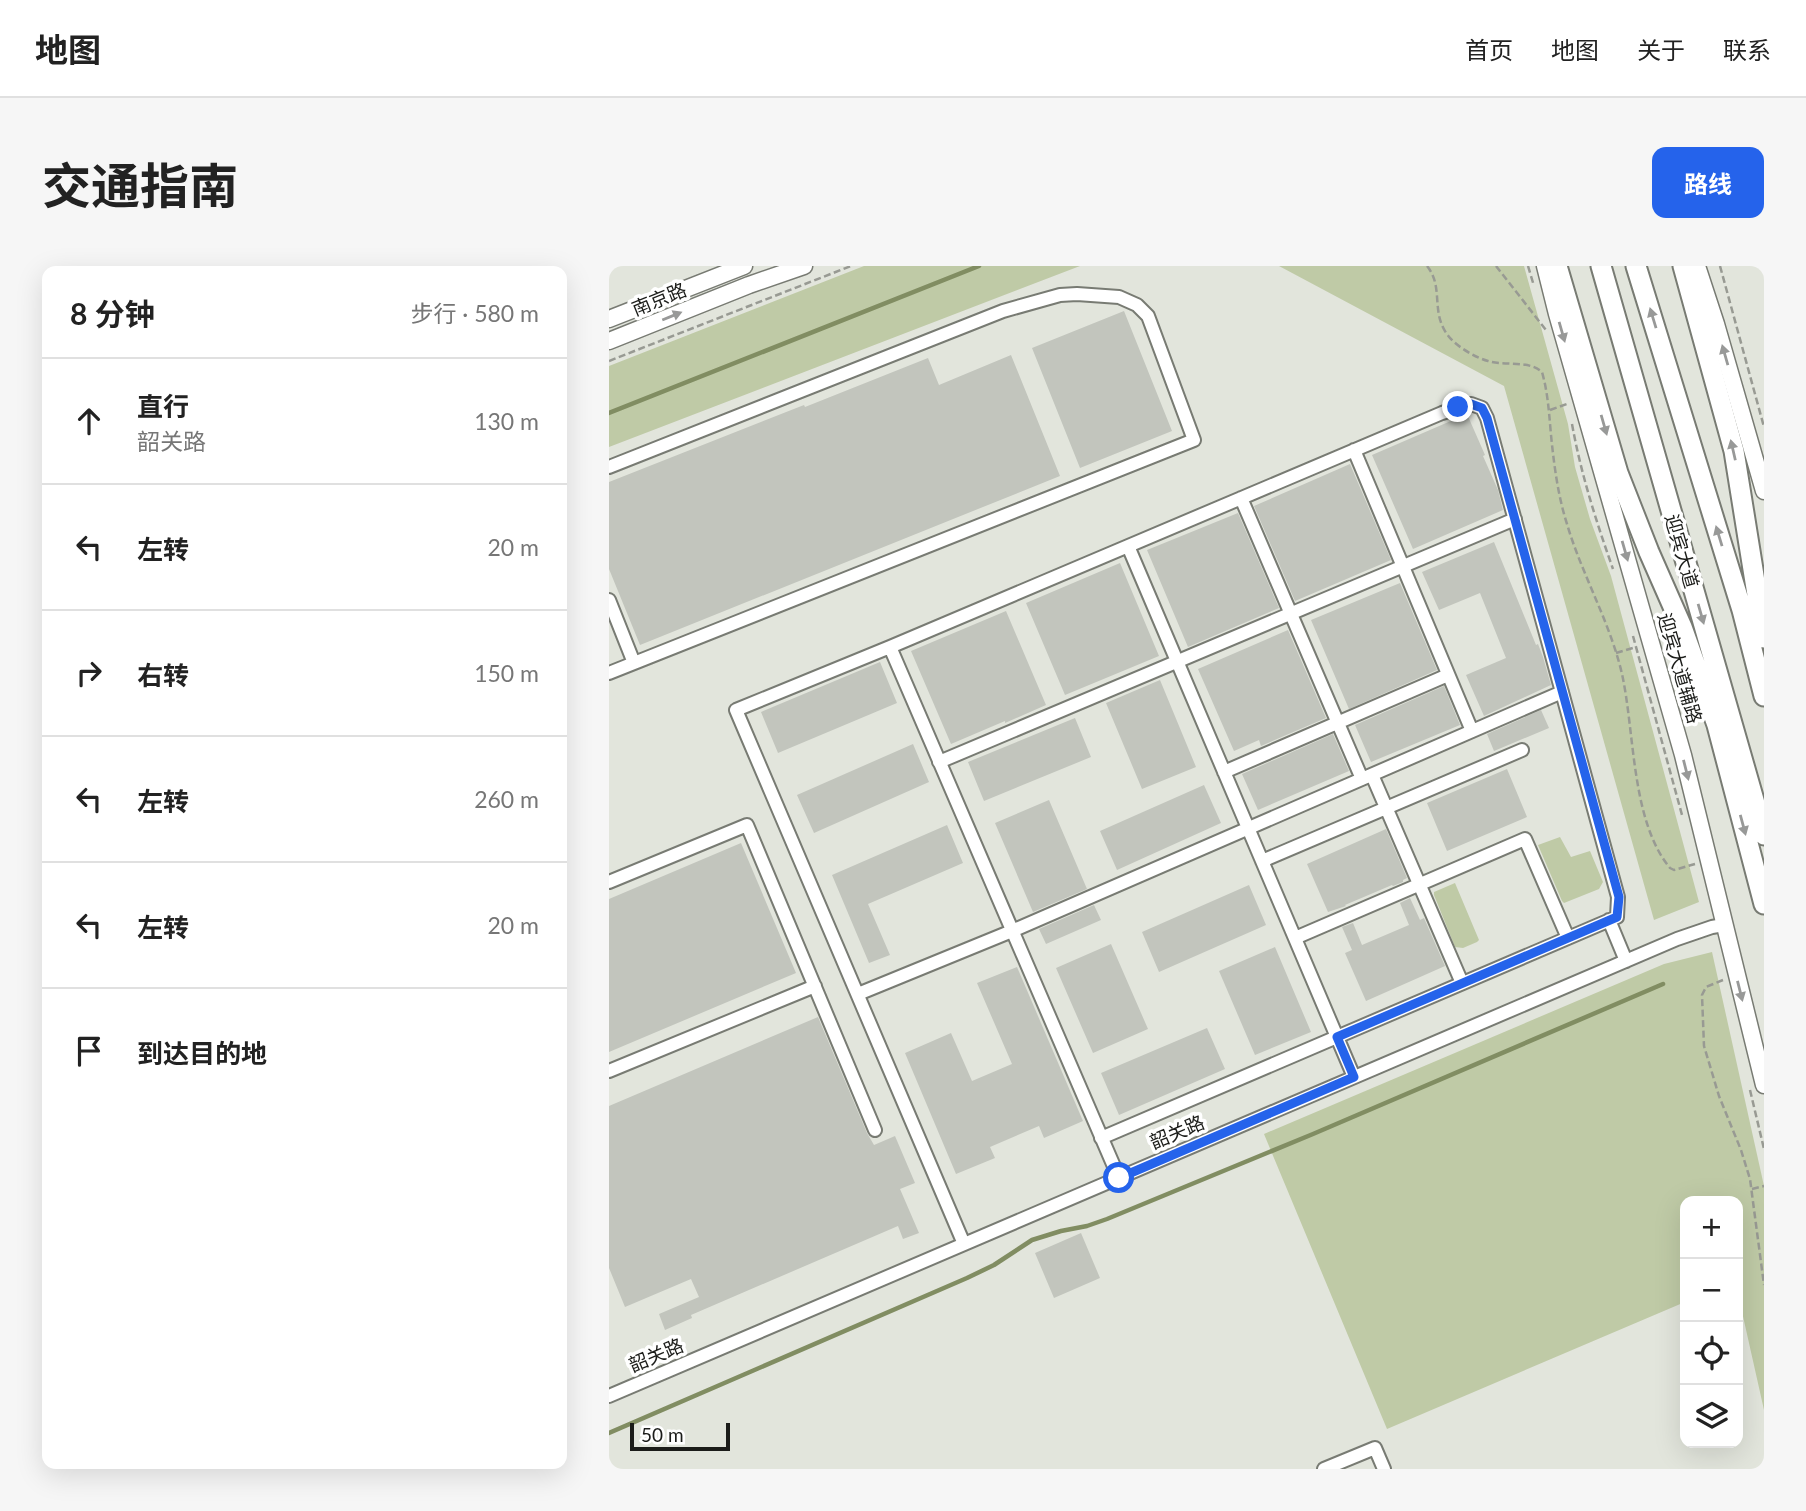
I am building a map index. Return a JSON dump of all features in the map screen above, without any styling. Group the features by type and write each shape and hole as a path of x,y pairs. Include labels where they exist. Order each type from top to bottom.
{"highway":[{"path":"1557,266 1618,472 1682,627 1717,725 1764,904"},
{"name":"迎宾大道","path":"1601,266 1764,835"},
{"name":"迎宾大道","path":"1636,266 1742,610 1764,696"},
{"path":"1683,266 1734,451 1764,638"}],"main road":[{"name":"南京路","path":"609,319 744,266"},
{"name":"南京路","path":"609,341 804,266"},
{"name":"迎宾大道辅路","path":"1545,266 1683,755 1724,925 1756,1085"},
{"path":"1697,266 1764,491"}],"street":[{"path":"609,467 1003,311 1060,295 1077,294 1119,298 1137,305 1148,316 1194,440 609,673"},
{"path":"964,1244 736,709 890,647 1458,407 1471,404 1482,408 1487,418 1619,897 1617,917 1101,1138"},
{"path":"1354,450 1472,731"},
{"path":"1241,498 1338,723 1386,808 1462,983"},
{"path":"939,762 1515,519"},
{"path":"1128,546 1354,1077"},
{"path":"609,600 634,663"},
{"path":"890,647 1119,1178"},
{"path":"1224,772 1448,675"},
{"path":"858,994 1012,931 1562,692"},
{"path":"1262,861 1522,750"},
{"path":"609,882 747,825 875,1130"},
{"path":"1295,938 1525,839 1568,938"},
{"path":"1609,920 1626,961"},
{"name":"韶关路","path":"609,1396 1626,961 1688,935 1724,925"},
{"path":"609,1071 815,986"},
{"path":"1324,1469 1375,1448 1384,1469"}],"path":[{"path":"609,361 851,266"},
{"path":"1427,266 1434,278 1439,321 1454,342 1488,361 1533,366 1542,372 1566,523 1616,653 1628,702 1644,813 1653,839 1670,869 1695,864"},
{"path":"1496,266 1547,332 1543,319"},
{"path":"1528,266 1536,292"},
{"path":"1720,266 1764,427"},
{"path":"1550,410 1569,403 1570,413"},
{"path":"1572,423 1579,464 1594,517 1615,573"},
{"path":"1632,635 1685,826"},
{"path":"1616,653 1636,647"},
{"path":"1723,980 1706,987 1702,995 1705,1046 1719,1096 1741,1150 1752,1189 1764,1285"},
{"path":"1756,1085 1764,1149"},
{"path":"1752,1189 1764,1186"}],"green space":[{"path":"864,266 1080,266 609,447 609,366"},
{"path":"1279,266 1524,266 1568,424 1575,467 1611,576 1699,902 1654,920 1504,386"},
{"path":"1560,837 1571,857 1590,851 1603,882 1599,889 1564,903 1538,845"},
{"path":"1455,883 1479,940 1463,948 1455,947 1434,895 1434,892"},
{"path":"1712,952 1764,1186 1764,1410 1743,1316 1743,1196 1680,1196 1680,1304 1387,1429 1264,1134 1664,964"}],"building":[{"path":"1124,311 1172,431 1080,468 1032,348"},
{"path":"1011,355 1060,476 640,645 609,569 609,482 928,358 939,385"},
{"path":"1467,414 1485,455 1483,456 1498,490 1503,510 1413,549 1372,455"},
{"path":"1350,464 1391,560 1295,601 1254,506"},
{"path":"1238,513 1279,608 1188,647 1147,550"},
{"path":"1494,542 1536,645 1538,644 1551,685 1484,716 1466,675 1506,658 1480,593 1439,610 1422,572"},
{"path":"1120,563 1159,656 1065,695 1026,603"},
{"path":"1400,583 1437,670 1349,709 1311,620"},
{"path":"1006,611 1046,705 951,744 911,651"},
{"path":"1288,630 1326,718 1261,746 1259,740 1234,751 1198,669"},
{"path":"880,662 897,703 778,753 761,712"},
{"path":"1160,680 1196,767 1142,789 1106,703"},
{"path":"1444,686 1460,725 1371,762 1355,725"},
{"path":"1541,710 1549,728 1494,751 1487,734"},
{"path":"1075,718 1091,757 984,801 968,762"},
{"path":"1333,734 1349,771 1258,810 1242,774"},
{"path":"913,744 929,782 814,833 797,795"},
{"path":"1507,769 1527,817 1447,851 1427,803"},
{"path":"1204,785 1221,823 1117,870 1100,831"},
{"path":"1049,800 1087,889 1033,912 995,823"},
{"path":"947,825 963,863 868,904 890,955 869,963 832,875"},
{"path":"1386,829 1407,878 1328,912 1307,864"},
{"path":"741,843 796,973 609,1052 609,899"},
{"path":"1249,885 1266,925 1159,972 1142,932"},
{"path":"1410,898 1420,920 1424,918 1445,966 1366,1001 1345,953 1352,950 1342,927 1353,923 1362,945 1409,925 1400,903"},
{"path":"1094,905 1101,920 1046,944 1039,929"},
{"path":"1111,944 1148,1029 1093,1053 1056,968"},
{"path":"1275,947 1311,1032 1255,1055 1219,971"},
{"path":"1017,967 1083,1121 1044,1138 1039,1126 990,1147 995,1158 956,1174 905,1053 951,1033 972,1081 1012,1064 977,983"},
{"path":"818,1017 874,1145 895,1136 915,1183 900,1189 919,1233 903,1239 898,1226 691,1315 692,1318 665,1330 659,1314 699,1297 691,1279 625,1307 609,1268 609,1106"},
{"path":"1207,1028 1225,1069 1119,1115 1101,1073"},
{"path":"1081,1233 1100,1278 1054,1298 1035,1253"}],"waterway":[{"path":"609,413 979,266"},
{"path":"609,1433 967,1278 994,1265 1032,1240 1107,1219 1663,984"}],"route":[{"path":"1119,1178 1354,1077 1337,1037 1617,917 1619,897 1487,418 1482,408 1471,404 1458,407"}]}
